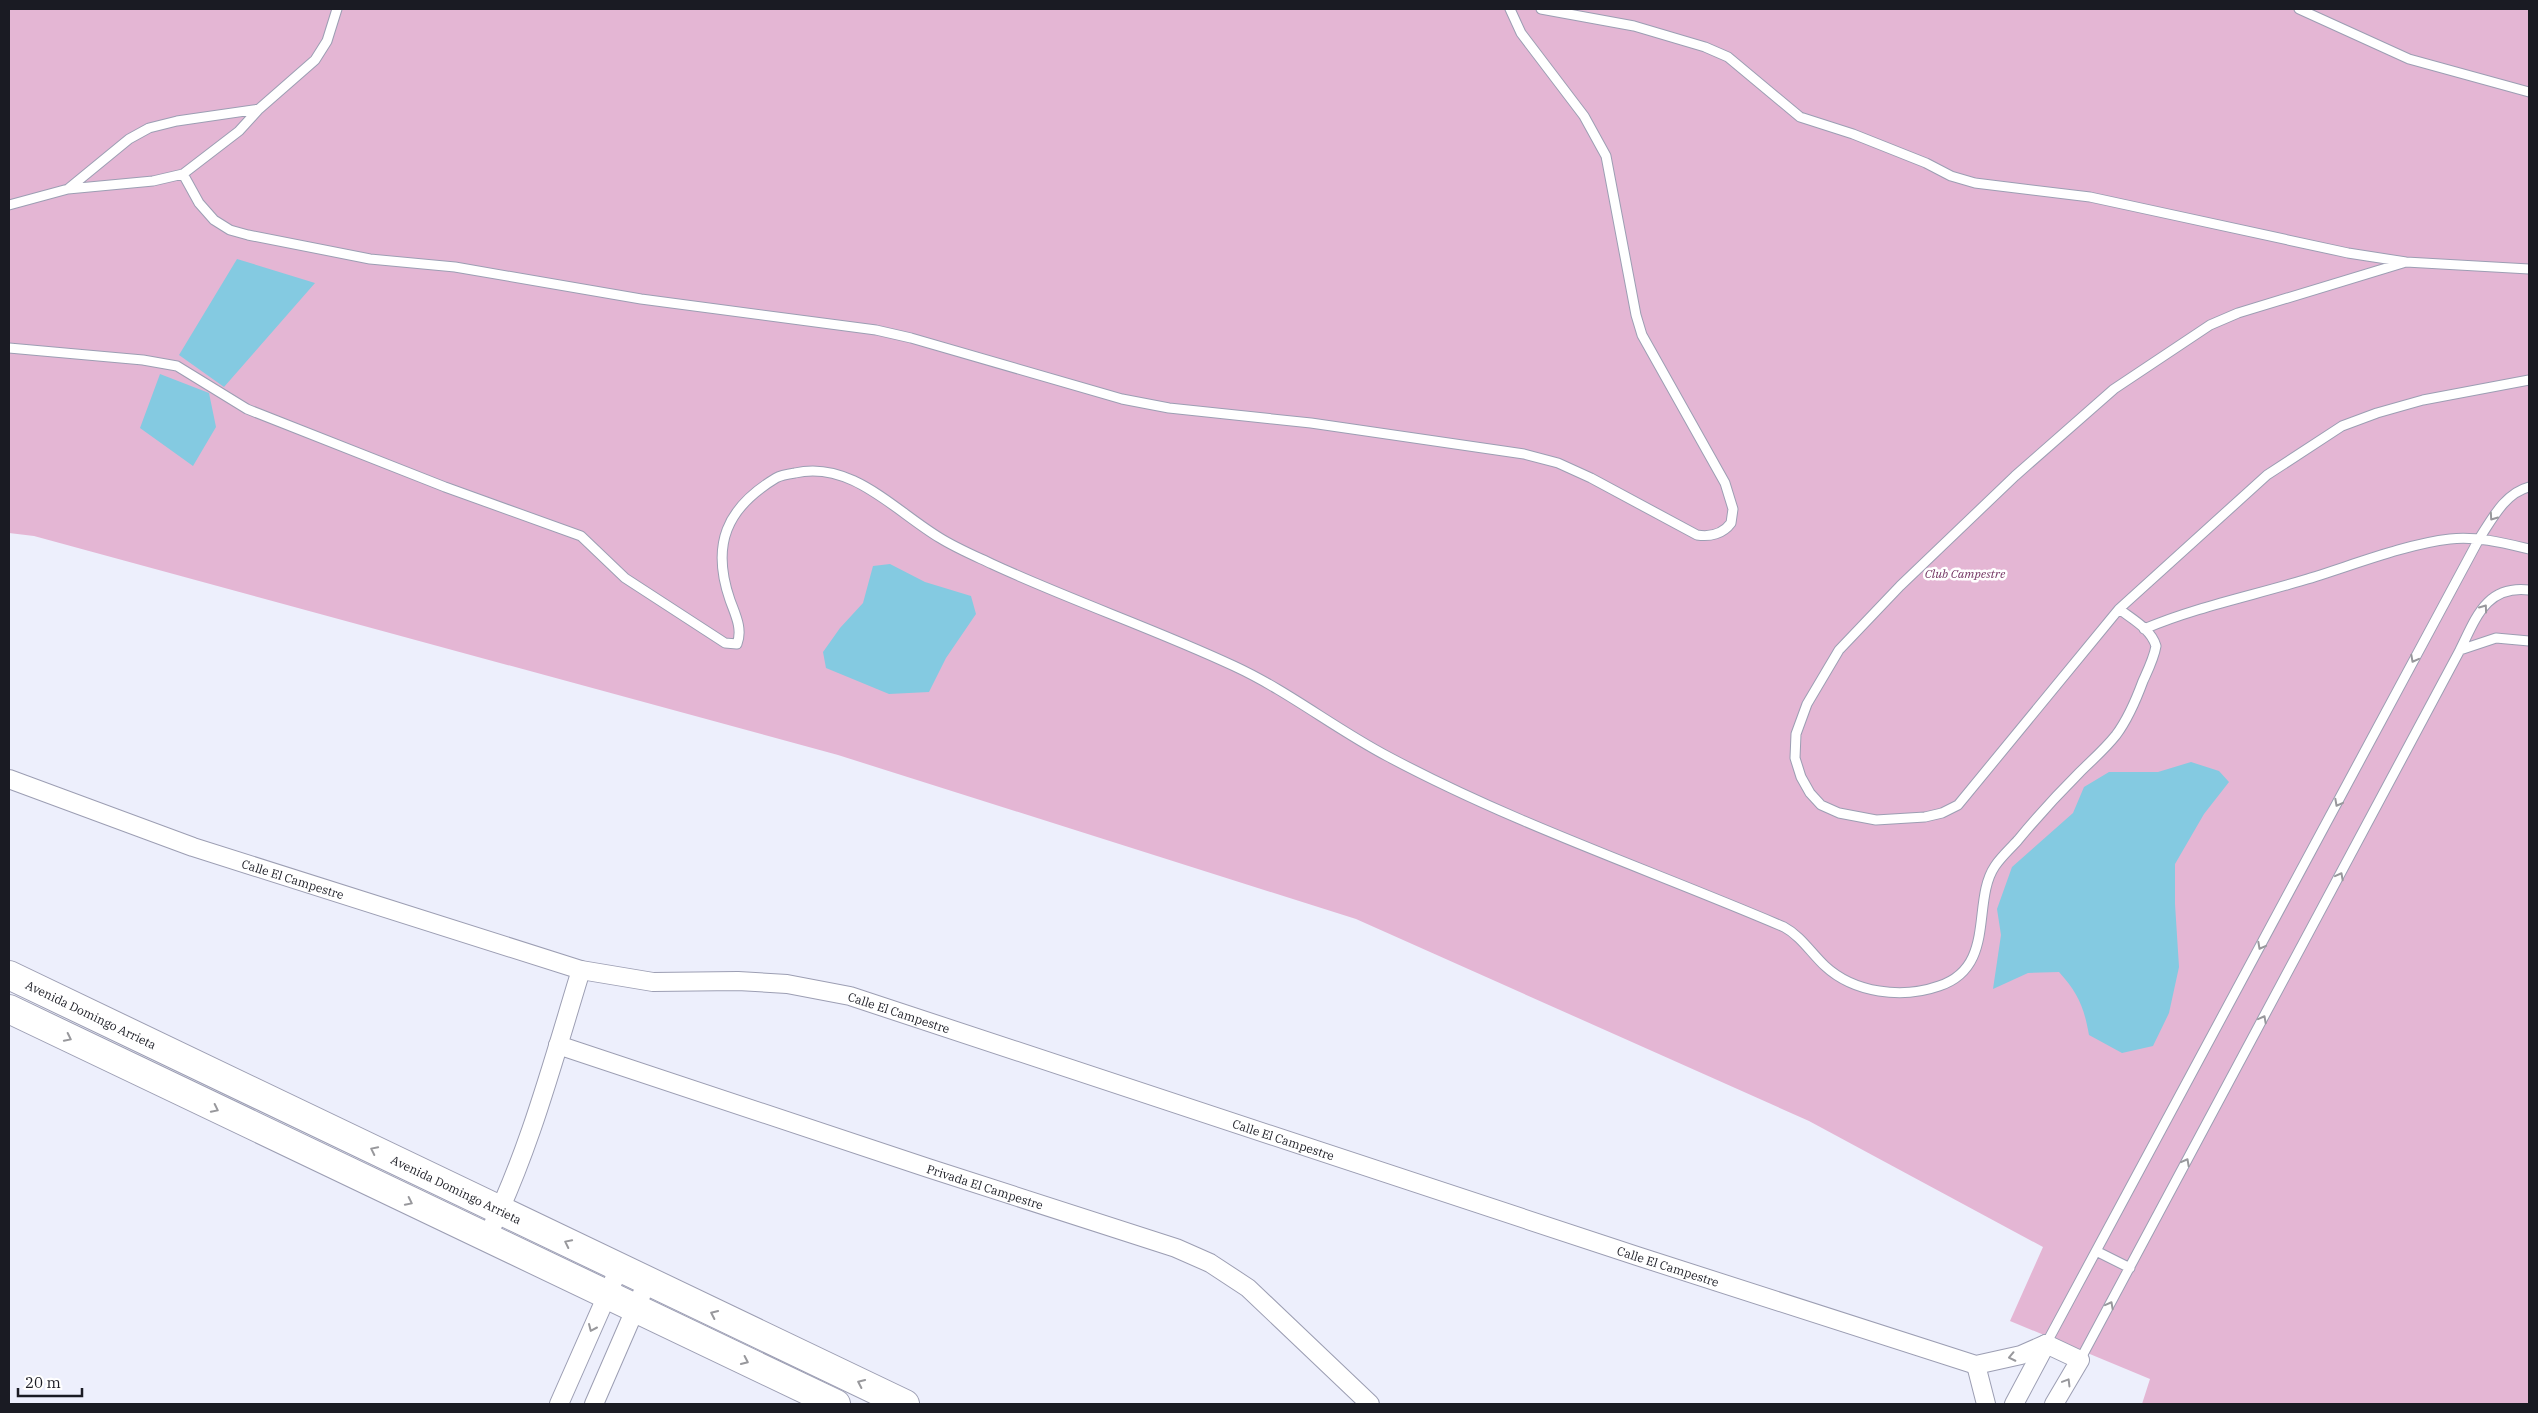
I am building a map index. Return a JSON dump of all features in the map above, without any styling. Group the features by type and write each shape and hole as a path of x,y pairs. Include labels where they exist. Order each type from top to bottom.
{"main road":[{"name":"Avenida Domingo Arrieta","path":"9,976 500,1210 646,1282 905,1404"},
{"path":"16,1015 836,1404"}],"street":[{"name":"Calle El Campestre","path":"9,779 193,847 581,970 653,982 738,981 787,984 850,996 1637,1256 1976,1365"},
{"path":"486,1239 532,1132 581,970"},
{"name":"Privada El Campestre","path":"558,1045 1176,1248 1210,1263 1248,1288 1370,1404"},
{"path":"559,1404 619,1268"},
{"path":"594,1404 646,1282"},
{"path":"2014,1404 2046,1344"},
{"path":"1986,1404 1976,1365 2021,1355 2046,1344 2080,1360 2054,1404"}],"lane":[{"path":"9,205 68,189 153,181 184,174 239,131 259,108 315,60 327,41 337,9"},
{"path":"184,174 199,202 214,220 230,230 248,235 370,259 454,267 651,300 876,330 911,338 1122,399 1169,408 1311,423 1524,454 1558,463 1591,478 1696,534 1707,536 1717,533 1727,528 1731,523 1733,509 1725,483 1642,335 1606,156 1584,116 1521,33 1510,9"},
{"path":"1542,9 1634,26 1704,47 1728,57 1800,117 1853,134 1926,163 1951,176 1975,183 2090,197 2348,253 2406,262 2529,269"},
{"path":"2299,9 2409,59 2529,92"},
{"path":"68,189 129,139 149,128 177,120 259,108"},
{"path":"2406,262 2248,310 2210,326 2114,389 2015,476 1900,586 1839,650 1807,704 1796,734 1794,758 1801,777 1810,793 1821,804 1838,813 1857,818 1902,820 1942,813 1958,805 2119,609 2267,475 2342,426 2377,413 2424,400 2529,380"},
{"path":"9,348 143,360 177,366 247,409 436,484 581,536 625,578 726,643 737,644 740,639 738,624 721,567 723,544 728,526 738,510 778,476 805,470 832,473 853,480 887,500 940,538 990,563 1039,586 1209,654 1264,680 1315,714 1386,756 1487,804 1606,856 1784,927 1797,935 1817,958 1839,976 1874,990 1894,993 1915,993 1939,987 1959,976 1967,965 1981,934 1988,886 1995,866 2052,800 2115,736 2131,709 2155,652 2154,639 2144,628 2119,609"},
{"path":"2046,1344 2479,539 2494,514 2508,498 2521,489 2529,487"},
{"path":"2144,628 2184,612 2275,589 2423,545 2451,539 2479,539 2529,549"},
{"path":"2080,1360 2473,625 2493,596 2502,591 2512,589 2529,590"},
{"path":"2460,650 2496,638 2529,640"},
{"path":"2096,1252 2130,1268"}],"green space":[{"name":"Club Campestre","path":"9,9 2529,9 2529,1404 2142,1404 2150,1379 2010,1321 2043,1247 1809,1121 1356,919 838,755 34,536 9,533"}],"water":[{"path":"237,259 315,283 224,387 179,355"},
{"path":"160,374 209,393 216,427 193,466 140,428"},
{"path":"890,564 925,582 971,596 976,614 946,658 929,692 889,694 826,668 823,652 840,628 863,603 873,566"},
{"path":"2191,762 2219,771 2229,782 2204,814 2175,864 2175,904 2179,967 2169,1013 2153,1046 2122,1053 2089,1035 2085,1016 2079,1001 2059,972 2028,973 1993,989 2001,935 1997,909 2012,867 2073,813 2084,787 2109,772 2158,772"}]}
